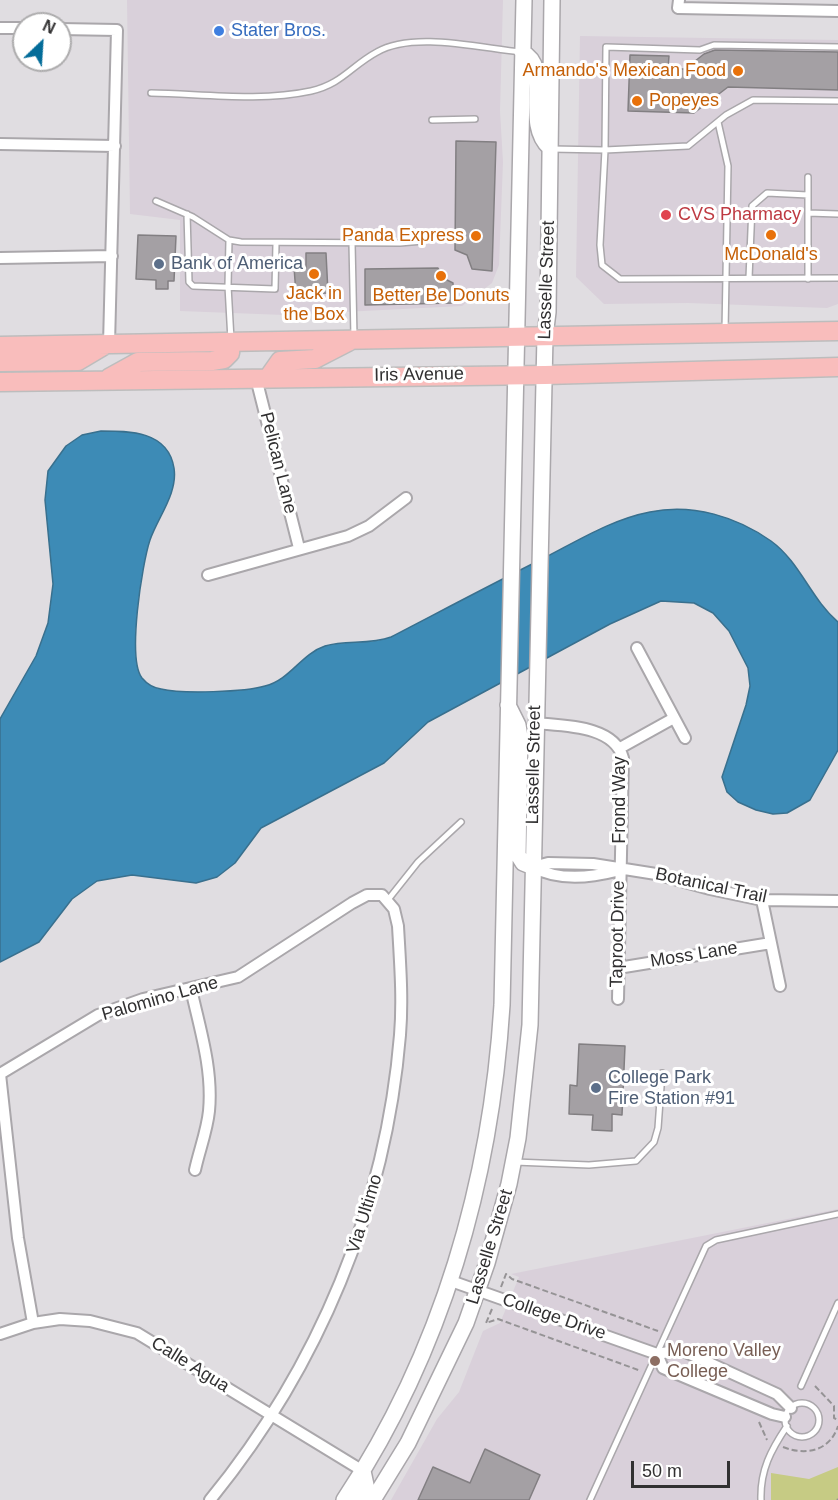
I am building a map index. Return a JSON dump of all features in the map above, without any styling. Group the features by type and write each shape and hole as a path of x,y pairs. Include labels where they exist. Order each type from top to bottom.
{"main road":[{"name":"Lasselle Street","path":"344,1500 363,1470 410,1382 451,1281 484,1153 499,1048 524,0"},
{"name":"Lasselle Street","path":"373,1500 408,1443 434,1394 466,1323 487,1263 513,1162 524,1094 530,1025 535,723 545,336 548,312 552,0"},
{"path":"522,52 531,57 536,68 536,125 540,137 550,148"},
{"name":"Iris Avenue","path":"0,346 838,331"},
{"path":"262,378 280,360 315,359 354,339"},
{"path":"105,380 138,362 212,362 224,359 230,353 231,342"},
{"path":"0,362 78,361 108,344"},
{"name":"Iris Avenue","path":"0,382 545,375 838,367"},
{"path":"507,705 518,725 520,737 518,855 523,863 533,867"},
{"path":"360,1500 366,1485 363,1470"}],"street":[{"path":"679,0 678,8 754,5 838,11"},
{"path":"72,29 117,30 108,344"},
{"path":"0,144 115,146"},
{"path":"0,258 112,256"},
{"name":"Pelican Lane","path":"262,378 299,548"},
{"path":"208,575 348,536 369,526 406,498"},
{"path":"637,648 685,738"},
{"path":"620,748 674,718"},
{"name":"Frond Way","path":"535,723 585,729 604,736 620,748 623,765 619,870"},
{"name":"Botanical Trail","path":"533,867 548,863 593,864 619,870 656,874 762,900 838,901"},
{"name":"Taproot Drive","path":"618,999 619,870"},
{"name":"Palomino Lane","path":"33,1323 18,1238 0,1074 98,1015 143,999 238,976 351,903 367,895 384,898"},
{"name":"Via Ultimo","path":"210,1500 271,1415 302,1362 339,1289 354,1250 382,1156 396,1076 402,990 398,926 394,909 384,898"},
{"path":"762,900 780,986"},
{"name":"Moss Lane","path":"618,968 771,943"},
{"path":"190,989 208,1064 210,1089 208,1113 195,1170"},
{"name":"College Drive","path":"451,1281 657,1354 681,1350 777,1394 788,1417"},
{"name":"Calle Agua","path":"0,1334 33,1323 60,1319 90,1320 137,1333 363,1470"},
{"name":"College Drive","path":"657,1354 663,1368 772,1414 788,1417"}],"lane":[{"path":"151,93 277,96 310,91 330,86 376,52 396,44 416,41 522,52"},
{"path":"838,47 714,45 699,50 606,47 605,150 600,246 602,265 620,279 838,278"},
{"path":"550,148 605,150 688,146 718,122 753,100 838,101"},
{"path":"432,120 475,119"},
{"path":"718,122 728,166 724,278 725,333"},
{"path":"808,177 808,279"},
{"path":"749,278 752,206 767,193 808,195"},
{"path":"156,201 187,214 230,240 276,244 352,243 423,241 429,237"},
{"path":"808,213 838,214"},
{"path":"187,214 189,282 193,286 275,289 276,244"},
{"path":"230,240 228,286 231,342"},
{"path":"352,243 354,339"},
{"path":"384,898 461,822"},
{"path":"513,1162 589,1165 636,1161 654,1142 658,1128 662,1073"},
{"path":"590,1500 706,1246 711,1242 838,1214"},
{"path":"801,1386 838,1303"},
{"path":"761,1500 763,1471 770,1452 788,1417 796,1404 809,1404 818,1414 818,1427 814,1432 802,1437 796,1435 788,1417"}],"path":[{"path":"815,1386 834,1406 834,1419 838,1420"}],"shaded area":[{"path":"127,0 503,0 500,111 503,162 499,265 492,283 462,306 284,315 180,311 180,220 130,214"},
{"path":"580,36 838,40 838,304 827,308 688,303 604,304 576,277"},
{"name":"Moreno Valley College","path":"838,1209 838,1500 391,1500 437,1419 459,1392 483,1331 500,1323 519,1277 511,1274"}],"green space":[{"path":"838,1467 838,1500 771,1500 771,1473 809,1479"}],"water":[{"path":"101,431 135,433 156,440 170,456 174,468 170,496 150,540 137,611 138,668 142,678 153,687 171,691 229,691 274,683 309,655 325,646 391,637 610,525 636,515 682,509 729,519 758,532 771,541 790,559 820,603 838,622 838,750 810,800 787,813 773,814 738,802 727,792 722,777 746,705 750,686 748,668 729,631 713,613 694,603 661,601 610,624 428,722 384,763 261,828 235,863 217,877 196,883 132,875 97,881 72,899 39,942 0,962 0,719 36,656 48,623 53,584 45,500 48,471 66,446 82,435"}],"building":[{"path":"715,50 838,52 838,90 728,87 694,113 628,111 630,55 669,56 668,69 685,69 704,54"},
{"path":"456,141 496,142 492,271 472,269 467,255 455,250"},
{"path":"138,235 176,236 174,281 168,281 168,289 156,289 156,280 136,279"},
{"path":"306,253 326,253 328,293 296,294 294,267 306,267"},
{"path":"438,268 443,278 453,283 453,303 365,305 365,269"},
{"name":"College Park Fire Station #91","path":"579,1044 625,1046 622,1115 612,1114 612,1131 592,1130 593,1115 569,1114 570,1085 577,1086"},
{"path":"485,1449 540,1475 529,1500 418,1500 433,1467 470,1483"}],"place":[{"name":"Stater Bros.","path":"219,31"},
{"name":"Armando's Mexican Food","path":"738,71"},
{"name":"Popeyes","path":"637,101"},
{"name":"CVS Pharmacy","path":"666,215"},
{"name":"McDonald's","path":"771,235"},
{"name":"Panda Express","path":"476,236"},
{"name":"Bank of America","path":"159,264"},
{"name":"Jack in the Box","path":"314,274"},
{"name":"Better Be Donuts","path":"441,276"},
{"name":"College Park Fire Station #91","path":"596,1088"},
{"name":"Moreno Valley College","path":"655,1361"}]}
